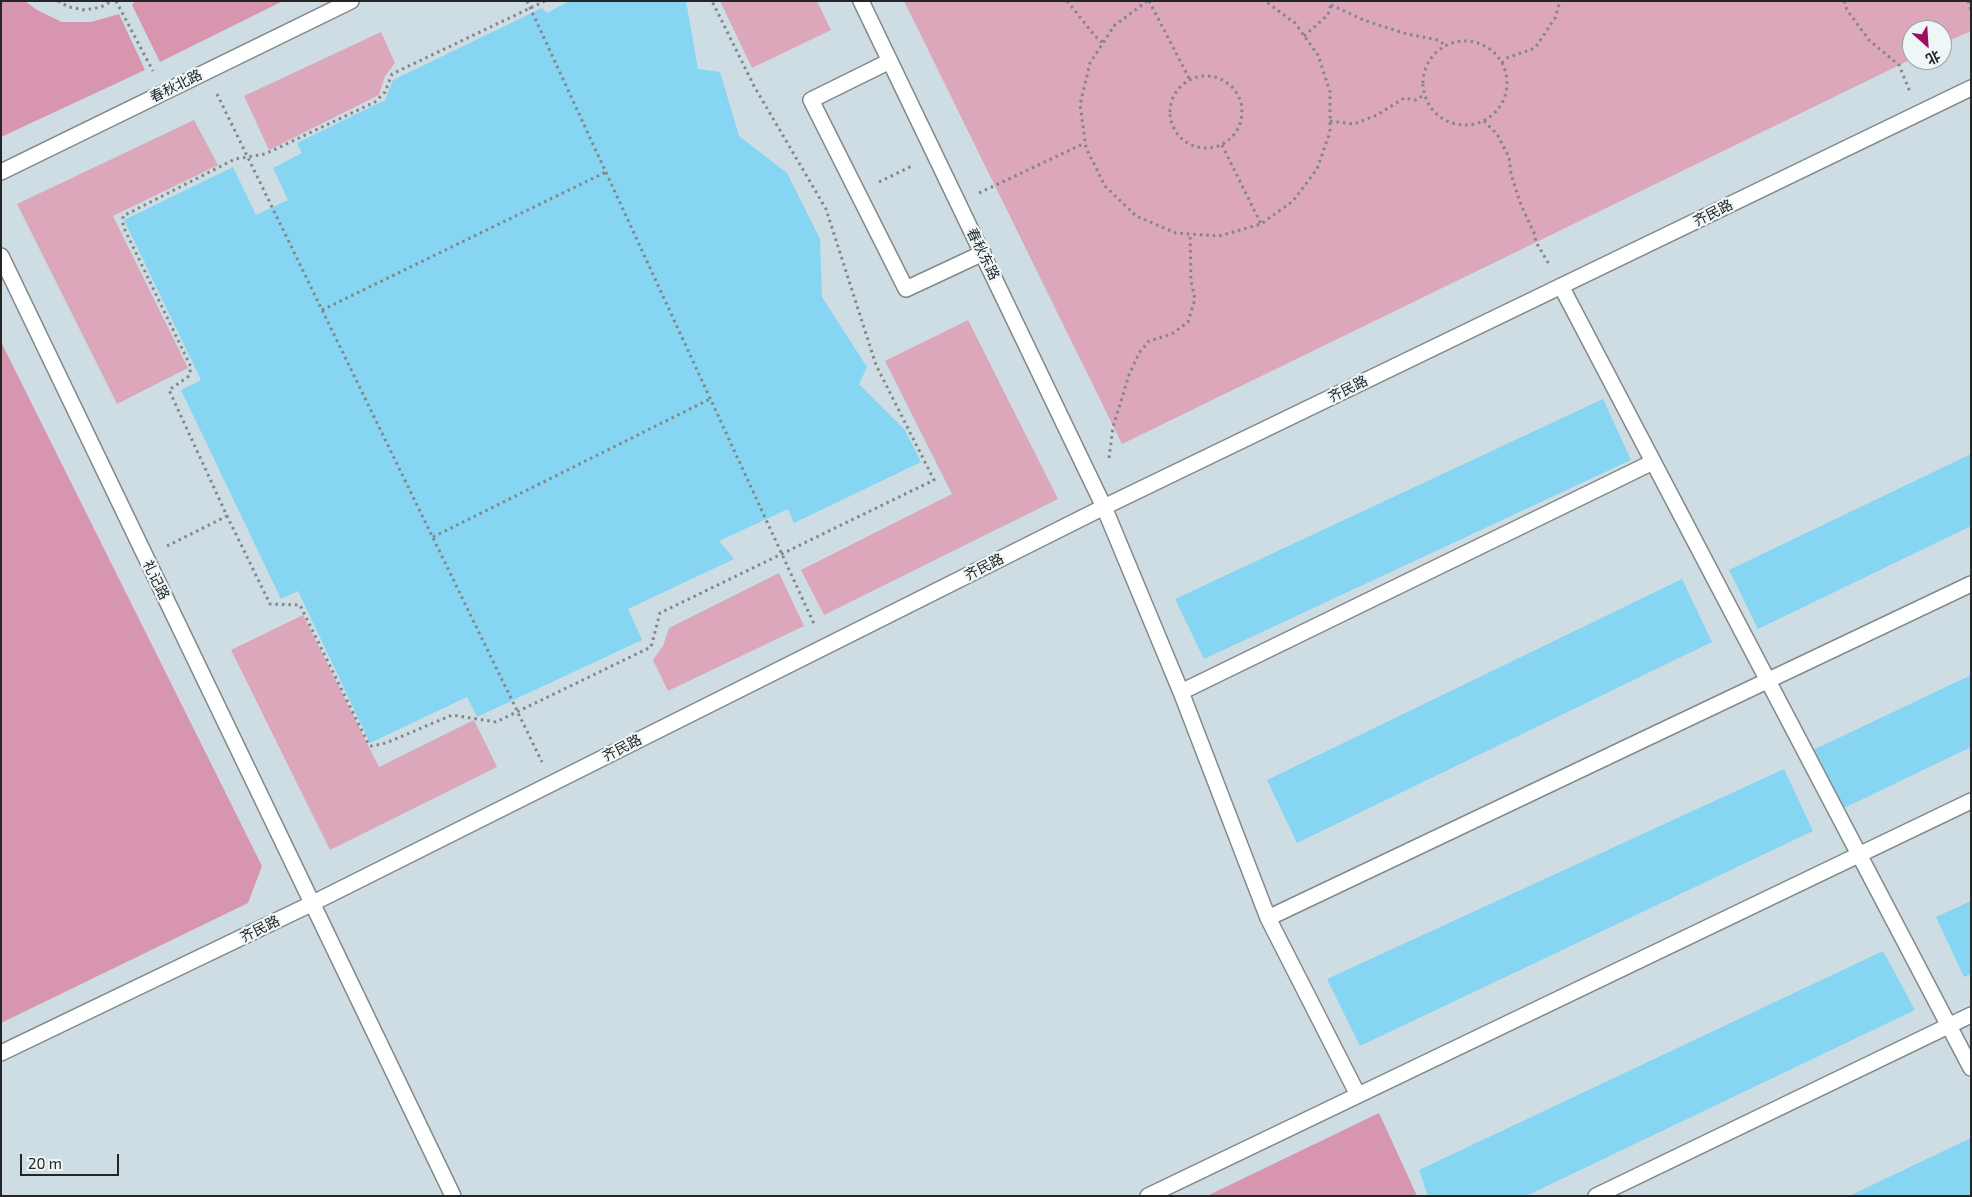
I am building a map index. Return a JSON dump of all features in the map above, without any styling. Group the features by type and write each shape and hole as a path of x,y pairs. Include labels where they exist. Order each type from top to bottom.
{"lane":[{"name":"春秋北路","path":"1,172 351,1"},
{"name":"春秋东路","path":"861,1 1104,506 1182,692 1268,918 1358,1095"},
{"path":"890,61 811,100 906,289 982,253"},
{"name":"齐民路","path":"1,1053 311,904 1104,506 1971,88"},
{"name":"礼记路","path":"1,256 453,1196"},
{"path":"1561,286 1971,1068"},
{"path":"1182,692 1653,462"},
{"path":"1268,918 1971,584"},
{"path":"1148,1196 1177,1190 1358,1095 1971,801"},
{"path":"1596,1196 1971,1015"}],"path":[{"path":"58,1 69,7 84,10 100,7 114,1 164,92"},
{"path":"527,1 824,647"},
{"path":"545,1 392,74 385,92 375,102 265,154 234,159 123,216 123,226 191,366 189,376 169,390 227,516 270,604 300,605 369,745 372,746 386,743 452,715 496,722 651,647 660,613 934,480 876,365 826,209 754,86 712,1"},
{"path":"1067,1 1095,36 1103,42"},
{"path":"1190,80 1148,1 1114,26 1090,63 1080,105 1086,148 1105,186 1136,216 1176,233 1219,236 1261,224 1293,201 1317,169 1330,132 1330,92 1318,55 1295,23 1265,1"},
{"path":"1502,63 1507,58 1535,48 1555,18 1560,1"},
{"path":"1844,1 1846,10 1869,40 1898,65 1920,113"},
{"path":"1968,1 1971,10"},
{"path":"1304,36 1328,15 1332,3 1366,21 1408,34 1438,40 1445,45"},
{"path":"1457,41 1471,41 1484,45 1494,52 1502,63 1506,82 1502,102 1495,112 1484,120 1470,125 1455,124 1442,119 1431,109 1424,95 1422,81 1425,67 1433,54 1445,45 1457,41"},
{"path":"206,72 552,783"},
{"path":"1200,76 1223,80 1239,96 1242,119 1238,130 1231,139 1222,145 1210,148 1197,147 1186,142 1174,128 1170,110 1173,98 1180,87 1190,80 1200,76"},
{"path":"1330,121 1354,124 1377,115 1404,98 1416,100 1424,95"},
{"path":"1484,120 1497,134 1509,157 1511,174 1521,205 1534,232 1536,242 1561,286"},
{"path":"958,204 1085,143"},
{"path":"1222,145 1261,224"},
{"path":"322,310 606,172"},
{"path":"1109,462 1113,426 1129,375 1139,353 1149,341 1172,334 1188,322 1195,299 1191,281 1190,234"},
{"path":"433,537 710,398"},
{"path":"146,557 227,516"}],"shaded area":[{"path":"1,1 1971,1 1971,1196 1,1196"},
{"path":"4,1 25,1 37,10 62,22 91,22 119,14 145,70 1,137 1,3"},
{"path":"135,1 283,1 160,62 132,5"},
{"path":"720,1 817,1 831,30 752,68"},
{"path":"904,1 1971,1 1971,31 1952,40 1952,20 1902,20 1902,64 1122,444"},
{"path":"381,32 395,63 385,76 379,95 269,150 244,96"},
{"path":"194,120 218,165 113,216 188,368 117,404 17,204"},
{"path":"968,320 1058,499 824,615 801,570 952,494 885,361"},
{"path":"1,342 262,866 248,903 1,1023"},
{"path":"779,573 804,626 668,691 653,660 663,646 669,628"},
{"path":"303,615 379,767 474,720 497,767 330,850 231,650"},
{"path":"1379,1113 1417,1196 1209,1196 1209,1195"}],"building":[{"path":"569,1 686,1 698,69 720,72 739,136 787,173 820,239 822,297 867,367 859,384 905,430 921,462 794,523 788,509 719,541 734,559 628,609 642,640 477,717 467,697 370,743 298,591 281,599 181,390 201,380 124,220 233,167 256,215 288,200 273,168 302,153 297,143 385,100 393,80 542,8 547,13"},
{"path":"1603,399 1631,460 1204,659 1175,599"},
{"path":"1971,454 1971,526 1758,629 1729,570"},
{"path":"1682,579 1712,642 1297,843 1267,780"},
{"path":"1971,675 1971,747 1838,811 1809,752"},
{"path":"1784,769 1813,831 1360,1046 1327,979"},
{"path":"1971,901 1971,974 1964,977 1936,917"},
{"path":"1883,951 1915,1010 1526,1196 1428,1196 1419,1170"},
{"path":"1971,1138 1971,1196 1849,1196"}]}
